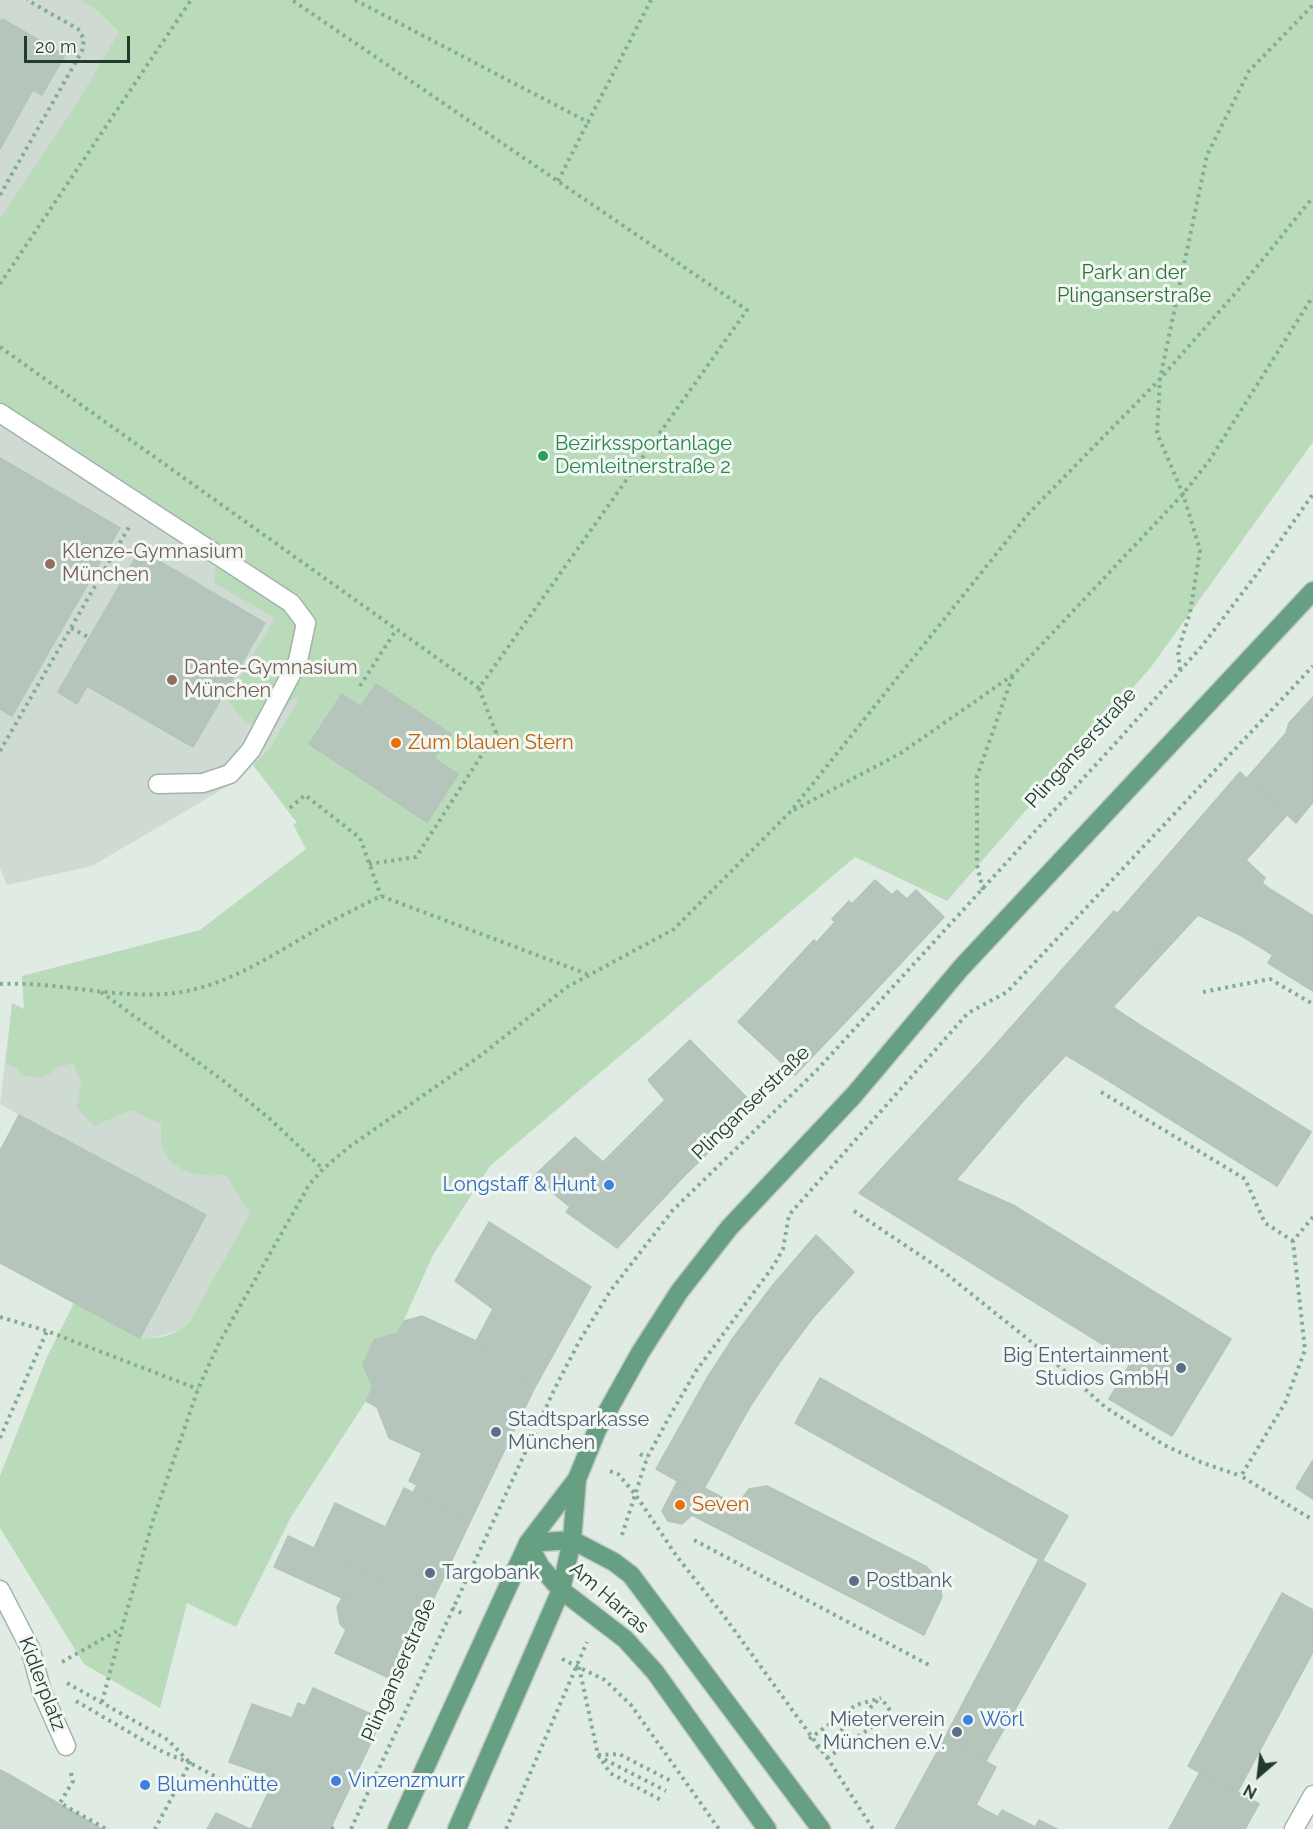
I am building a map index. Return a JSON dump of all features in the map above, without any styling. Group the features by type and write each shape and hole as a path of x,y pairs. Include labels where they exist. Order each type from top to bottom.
{"main road":[{"path":"397,1829 528,1543 577,1479 597,1430 640,1353 679,1292 729,1228 854,1095 961,968 1313,591"},
{"path":"457,1829 561,1590 572,1540 577,1479"},
{"name":"Am Harras","path":"767,1829 655,1672 626,1639 561,1590 540,1566 528,1543 572,1540 614,1562 631,1575 820,1829"}],"street":[{"path":"0,413 291,603 306,623 298,662 251,750 230,774 203,783 158,784"},
{"name":"Kidlerplatz","path":"0,1590 30,1648 42,1692 66,1746"},
{"path":"1294,1829 1313,1795"}],"path":[{"path":"0,195 82,51 84,39 78,30 27,0"},
{"path":"0,284 191,0"},
{"path":"292,0 747,310 479,688"},
{"path":"355,0 588,122"},
{"path":"558,181 651,0"},
{"path":"1181,671 1178,651 1190,614 1200,550 1183,494 1157,433 1160,379 1207,154 1249,71 1313,5"},
{"path":"102,1702 153,1520 198,1389 283,1228 309,1185 323,1169 350,1147 480,1056 567,987 587,974 674,929 791,811 1029,513 1160,379 1239,289 1313,197"},
{"path":"791,811 901,753 1013,675 1183,494 1209,461 1313,296"},
{"path":"0,348 479,688 496,733 416,857 369,864"},
{"name":"Plinganserstraße","path":"351,1829 542,1416 580,1340 611,1290 673,1210 817,1070 1181,671 1259,571 1313,494"},
{"path":"0,751 133,519"},
{"path":"71,628 90,638"},
{"path":"360,686 396,630"},
{"path":"614,1562 647,1458 696,1371 774,1265 783,1249 789,1215 968,1013 1007,992 1313,666"},
{"path":"983,890 977,865 977,776 1013,675"},
{"path":"290,808 305,795 360,838 381,896 587,974"},
{"path":"0,984 28,983 101,992 165,994 199,988 237,975 381,896"},
{"path":"1203,992 1270,979 1313,1004"},
{"path":"101,992 225,1082 270,1119 323,1169"},
{"path":"1101,1092 1245,1179 1265,1223 1293,1240"},
{"path":"854,1211 939,1268 1039,1348 1106,1407 1164,1445 1203,1463 1241,1476 1313,1520"},
{"path":"1241,1476 1285,1403 1305,1350 1293,1240 1313,1217"},
{"path":"0,1317 47,1331 198,1389"},
{"path":"0,1438 47,1331"},
{"path":"640,1454 647,1458"},
{"path":"635,1494 678,1558 724,1616 827,1758 873,1829"},
{"path":"694,1540 929,1665"},
{"path":"506,1829 579,1666 596,1618"},
{"path":"37,1675 122,1628"},
{"path":"579,1666 605,1680 633,1707 718,1829"},
{"path":"579,1666 598,1755 610,1773 661,1800"},
{"path":"71,1684 168,1740 190,1764"},
{"path":"827,1758 892,1713 881,1698"},
{"path":"816,1748 881,1698"},
{"path":"809,1739 856,1705 881,1698"},
{"path":"74,1699 154,1747 235,1787"},
{"path":"633,1707 639,1707"},
{"path":"598,1755 619,1754 671,1781"},
{"path":"598,1755 666,1791"},
{"path":"154,1829 190,1764"},
{"path":"73,1781 60,1803 106,1829"}],"shaded area":[{"path":"0,0 123,0 152,17 0,246"},
{"name":"Dante-Gymnasium München","path":"0,396 347,623 271,746 235,782 92,866 7,885 0,868"},
{"path":"12,1003 270,1178 189,1323 183,1329 150,1339 140,1338 0,1263 0,1151 19,1115 0,1104"}],"green space":[{"name":"Park an der Plinganserstraße","path":"79,0 1313,0 1313,442 1151,667 947,901 855,857 490,1166 433,1255 398,1333 374,1340 363,1365 373,1387 291,1517 236,1627 187,1603 160,1708 84,1664 0,1528 0,1476 47,1357 74,1303 140,1338 160,1337 178,1331 189,1323 250,1213 226,1175 199,1174 181,1169 174,1164 162,1146 161,1124 131,1110 94,1126 77,1108 81,1082 73,1063 57,1068 43,1078 22,1075 16,1068 6,1064 12,1003 24,1009 22,976 200,930 306,849 293,824 297,823 253,765 271,746 298,701 294,698 274,722 246,724 227,699 275,618 214,583 219,548 0,403 0,219 77,103 119,32 97,10"}],"building":[{"path":"2,19 65,55 42,95 33,90 0,149 0,23"},
{"name":"Klenze-Gymnasium München","path":"0,458 120,528 12,716 0,709"},
{"path":"140,550 265,623 193,747 87,686 77,704 58,692"},
{"path":"376,684 451,734 434,758 458,774 427,822 309,744 342,694 361,707"},
{"path":"1313,697 1313,802 1296,823 1247,778 1286,733 1289,723"},
{"path":"1240,772 1286,816 1246,860 1265,878 1262,883 1270,889 1240,935 1198,915 1162,954 1117,914"},
{"path":"875,880 892,895 897,890 907,899 916,890 944,917 872,994 817,942 835,922 832,919 849,901 852,904"},
{"path":"1270,889 1313,916 1313,991 1268,963 1273,955 1240,935"},
{"path":"1114,911 1162,954 1113,1007 1143,1027 1109,1081 1066,1055 1025,1099 982,1060"},
{"path":"814,940 872,994 795,1075 738,1022"},
{"path":"1143,1027 1311,1132 1277,1186 1109,1081"},
{"path":"690,1040 756,1107 685,1175 635,1130 665,1100 648,1080"},
{"path":"982,1060 1025,1099 956,1180 1013,1205 1231,1339 1172,1436 1109,1399 1131,1362 859,1193"},
{"path":"19,1115 206,1215 140,1338 0,1263 0,1151"},
{"path":"635,1130 685,1175 617,1248 566,1212 570,1207 533,1177 575,1137 603,1162"},
{"path":"489,1222 591,1287 534,1389 476,1341 493,1309 455,1281"},
{"path":"816,1235 854,1272 812,1319 779,1363 751,1405 701,1494 656,1469 707,1378 733,1338 772,1286"},
{"path":"422,1316 476,1341 534,1389 470,1522 413,1493 417,1485 409,1481 422,1453 389,1438 377,1407 366,1401 373,1387 363,1365 374,1340 398,1333 404,1321"},
{"path":"820,1378 1068,1516 1042,1561 795,1423"},
{"path":"1313,1460 1313,1499 1296,1488"},
{"path":"677,1482 701,1494 704,1488 737,1505 749,1489 767,1486 927,1567 940,1583 942,1597 924,1635 692,1515 682,1524 668,1521 662,1511"},
{"path":"404,1488 470,1522 432,1602 364,1572"},
{"path":"335,1503 385,1527 364,1572 314,1548"},
{"path":"288,1536 371,1575 363,1594 353,1594 342,1598 274,1567"},
{"path":"1039,1559 1086,1584 986,1761 944,1739"},
{"path":"371,1575 432,1602 398,1682 335,1653 346,1630 340,1624 337,1607 342,1598 353,1594 363,1594"},
{"path":"1282,1593 1313,1610 1313,1652 1237,1793 1188,1766"},
{"path":"313,1688 382,1719 343,1802 229,1762 252,1704 292,1718 298,1703 305,1706"},
{"path":"944,1739 996,1767 976,1805 985,1810 975,1829 895,1829"},
{"path":"0,1770 10,1775 102,1829 0,1829"},
{"path":"1200,1772 1259,1804 1245,1829 1169,1829"},
{"path":"275,1778 343,1802 330,1829 251,1829"},
{"path":"985,1810 998,1817 1002,1810 1035,1827 1039,1820 1057,1829 975,1829"},
{"path":"216,1813 250,1829 207,1829"}],"place":[{"name":"Bezirkssportanlage Demleitnerstraße 2","path":"543,456"},
{"name":"Klenze-Gymnasium München","path":"50,564"},
{"name":"Dante-Gymnasium München","path":"172,680"},
{"name":"Zum blauen Stern","path":"396,743"},
{"name":"Longstaff & Hunt","path":"609,1185"},
{"name":"Big Entertainment Studios GmbH","path":"1181,1368"},
{"name":"Stadtsparkasse München","path":"496,1432"},
{"name":"Seven","path":"680,1505"},
{"name":"Targobank","path":"430,1573"},
{"name":"Postbank","path":"854,1581"},
{"name":"Wörl","path":"968,1720"},
{"name":"Mieterverein München e.V.","path":"957,1732"},
{"name":"Vinzenzmurr","path":"336,1781"},
{"name":"Blumenhütte","path":"145,1785"}]}
